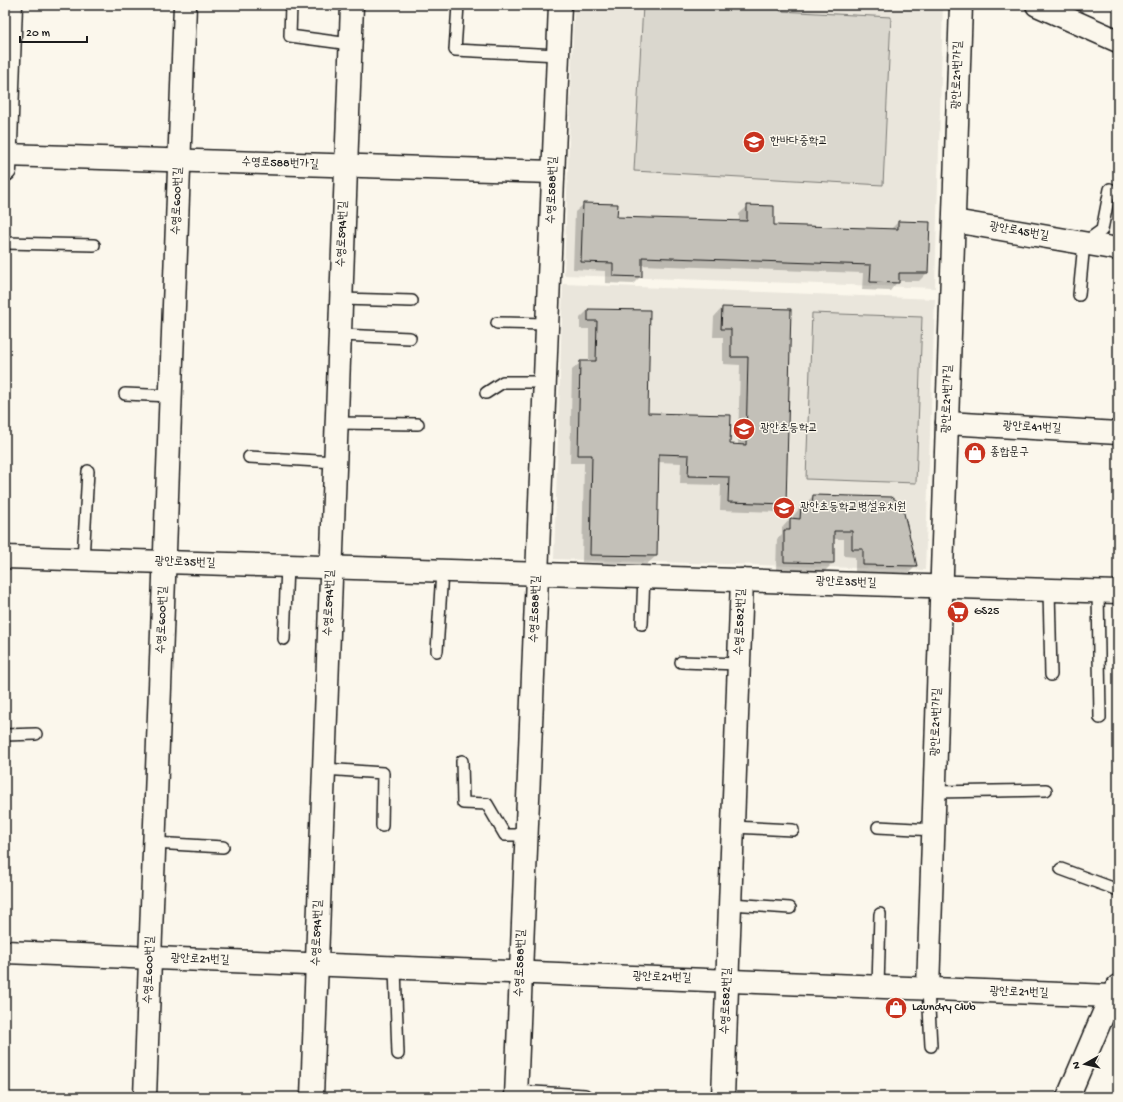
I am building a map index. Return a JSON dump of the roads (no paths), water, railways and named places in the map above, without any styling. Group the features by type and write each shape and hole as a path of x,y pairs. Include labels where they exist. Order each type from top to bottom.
{"street":[{"path":"5,160 11,5"},
{"name":"수영로600번길","path":"145,1097 185,5"},
{"name":"수영로594번길","path":"312,1097 352,5"},
{"name":"수영로588번길","path":"516,1094 560,5"},
{"name":"광안로21번가길","path":"928,989 961,5"},
{"path":"1037,5 1064,10 1118,41"},
{"name":"수영로588번가길","path":"5,160 180,161 553,172"},
{"name":"광안로45번길","path":"954,221 1118,249"},
{"name":"광안로41번길","path":"947,423 1118,433"},
{"name":"광안로35번길","path":"5,557 1108,591"},
{"name":"수영로582번길","path":"723,1097 742,580"},
{"name":"광안로21번길","path":"5,952 928,989 1114,991"},
{"path":"1068,1097 1114,991"}],"lane":[{"path":"291,5 290,36 350,44"},
{"path":"458,5 455,50 558,55"},
{"path":"1079,295 1084,244 1102,230 1110,189"},
{"path":"5,243 94,245"},
{"path":"341,299 412,301"},
{"path":"497,323 547,324"},
{"path":"340,335 410,338"},
{"path":"486,393 503,382 545,382"},
{"path":"125,394 171,396"},
{"path":"336,423 418,424"},
{"path":"249,457 335,462"},
{"path":"84,560 88,471"},
{"path":"284,639 287,566"},
{"path":"437,651 442,571"},
{"path":"642,624 644,577"},
{"path":"1049,590 1051,675"},
{"name":"광안로35번길","path":"1100,718 1108,591"},
{"name":"수영로582번길","path":"681,662 739,664"},
{"path":"5,735 36,734"},
{"path":"462,761 463,803 487,804 505,835 527,835"},
{"path":"324,768 383,773 382,826"},
{"path":"935,792 1046,790"},
{"path":"733,827 793,830"},
{"path":"878,827 934,830"},
{"path":"154,843 223,847"},
{"path":"1061,869 1118,890"},
{"path":"730,904 790,908"},
{"path":"878,987 880,914"},
{"path":"395,968 398,1054"},
{"path":"928,989 931,1046"},
{"name":"수영로588번길","path":"516,1094 585,1096"}],"place":[{"name":"한바다중학교","path":"754,142"},
{"name":"광안초등학교","path":"744,429"},
{"name":"종합문구","path":"975,453"},
{"name":"광안초등학교병설유치원","path":"784,508"},
{"name":"GS25","path":"958,612"},
{"name":"Laundry Club","path":"896,1008"}]}
